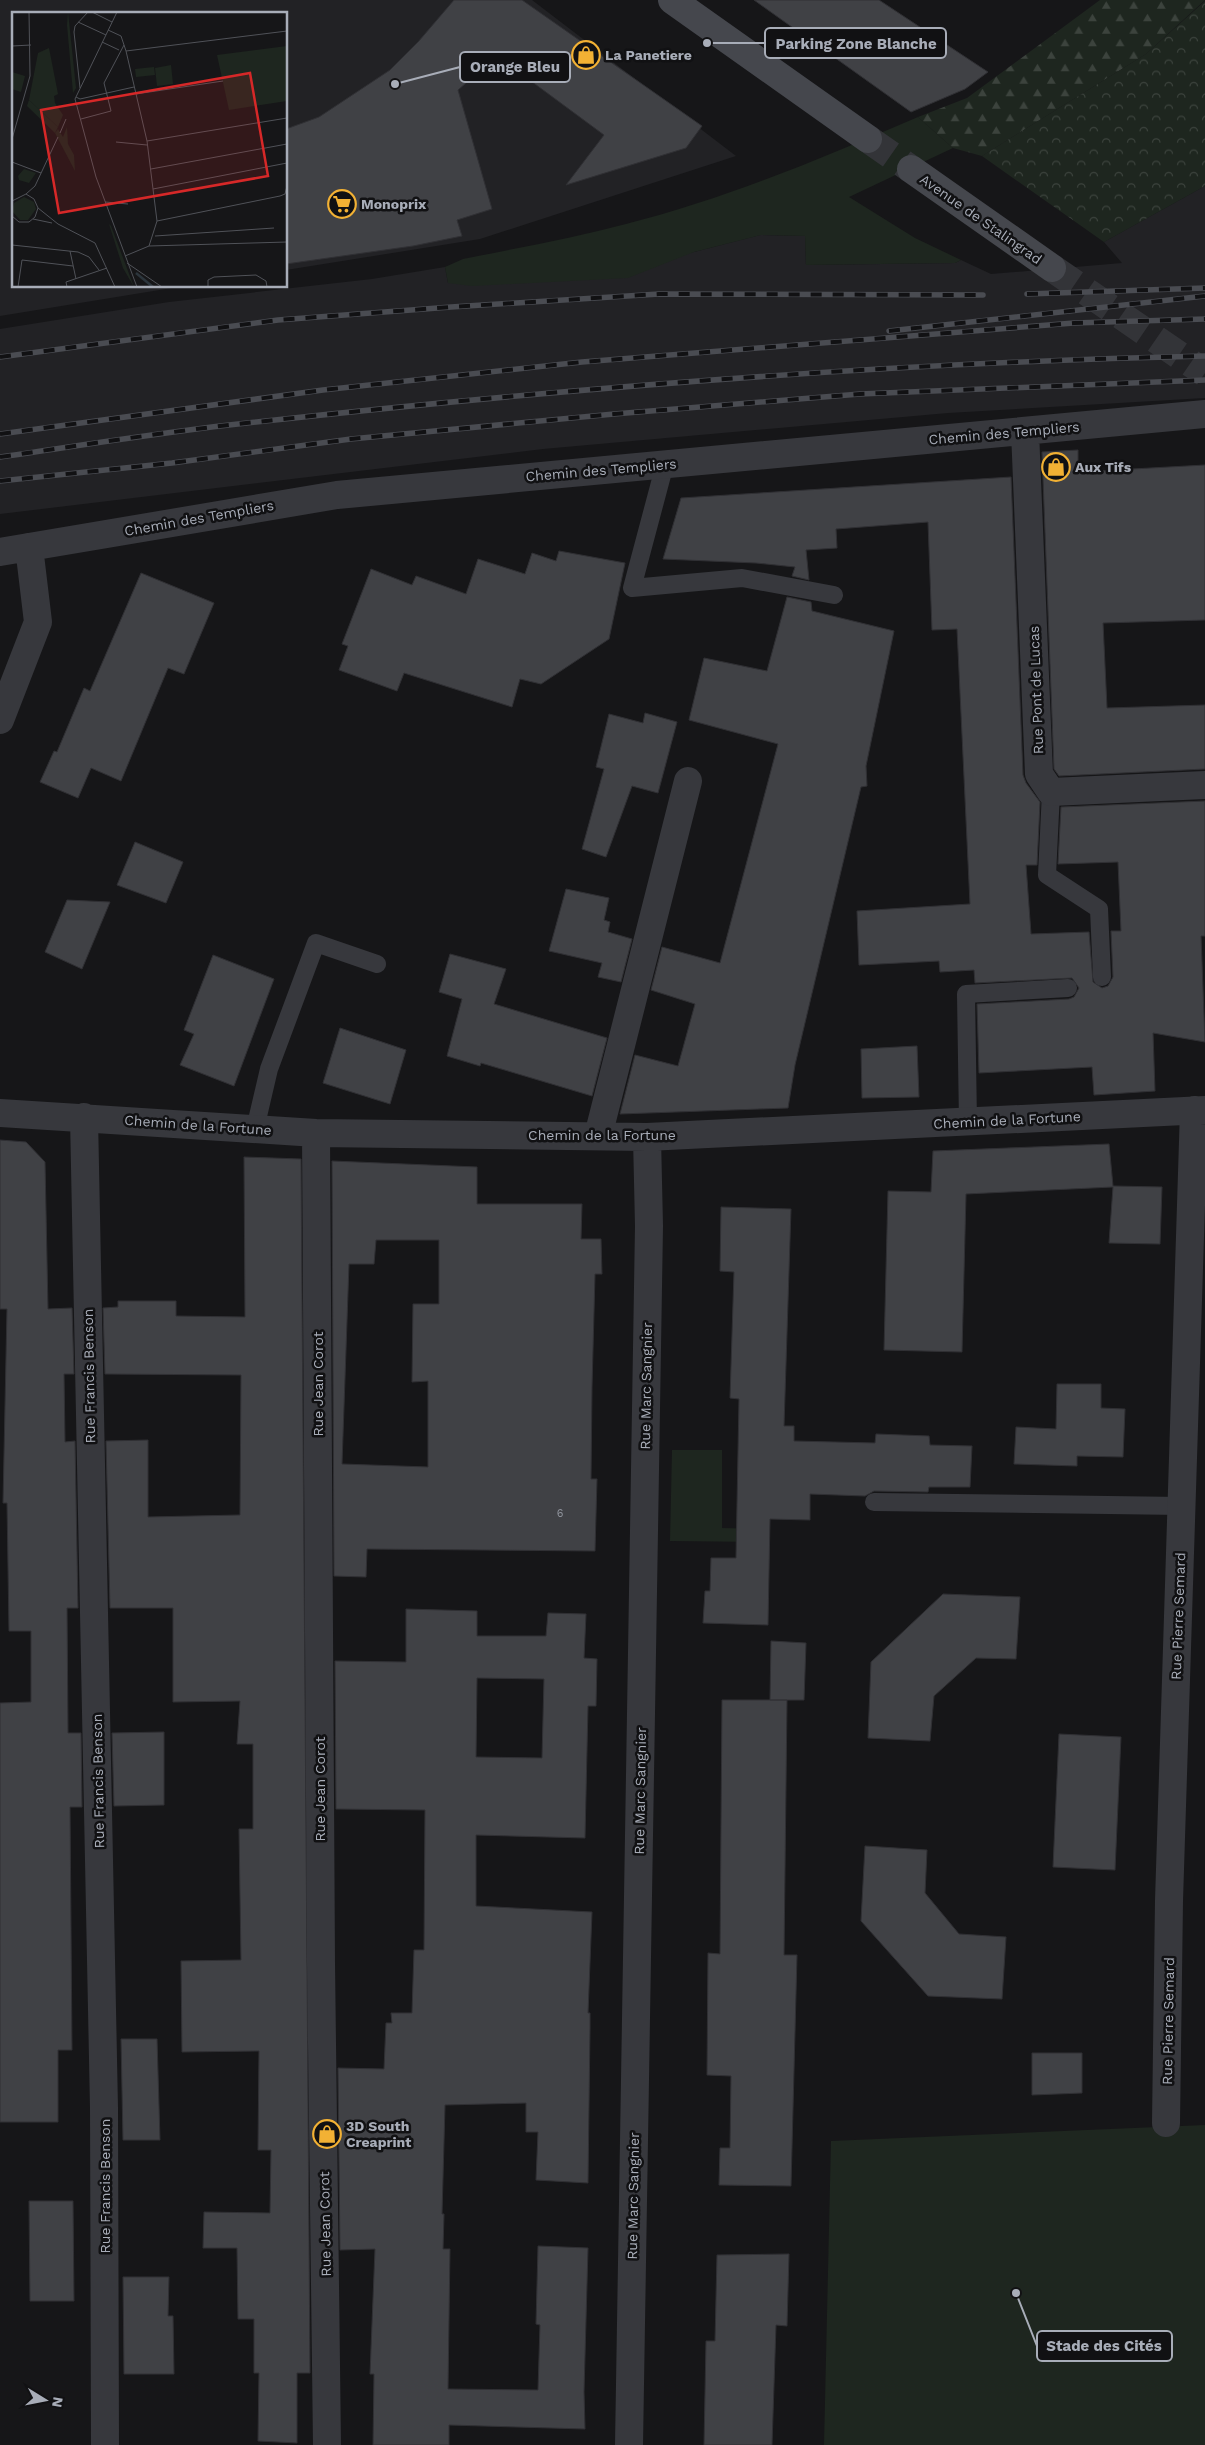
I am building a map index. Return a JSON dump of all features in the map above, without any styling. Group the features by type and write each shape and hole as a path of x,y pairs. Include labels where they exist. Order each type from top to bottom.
{"main road":[{"path":"672,0 868,139"},
{"name":"Avenue de Stalingrad","path":"911,169 1052,268"}],"street":[{"name":"Chemin des Templiers","path":"0,552 337,495 1205,414"},
{"name":"Rue Pont de Lucas","path":"1025,431 1039,774 1050,792"},
{"path":"0,720 38,622 29,547"},
{"path":"598,1136 688,781"},
{"path":"1050,792 1205,785"},
{"name":"Chemin de la Fortune","path":"0,1113 316,1133 646,1137 1199,1110"},
{"name":"Rue Pierre Semard","path":"1166,2122 1169,1901 1182,1506 1199,1110"},
{"name":"Rue Francis Benson","path":"84,1117 104,2108 105,2445"},
{"name":"Rue Jean Corot","path":"316,1133 327,2445"},
{"name":"Rue Marc Sangnier","path":"629,2445 649,1236 646,1137"}],"lane":[{"path":"665,464 632,588 742,578 834,595"},
{"path":"1050,792 1047,875 1099,909 1102,976"},
{"path":"255,1129 269,1069 316,943 377,964"},
{"path":"968,1122 966,994 1068,988"},
{"path":"874,1502 1182,1506"}],"shaded area":[{"path":"0,0 532,0 736,156 480,239 288,270 288,12 12,12 12,288 172,288 0,316"},
{"path":"1205,186 1205,398 948,413 543,449 0,514 0,329 169,302 372,279 445,267 448,283 694,252 760,235 805,236 806,265 955,263 961,260 991,274 1122,263 1104,242"}],"green space":[{"path":"1100,0 1205,0 1146,54 982,156 953,148 918,117 967,98"},
{"path":"1205,1 1205,186 1104,242 982,156 1146,54"},
{"path":"918,117 953,148 849,197 915,238 961,260 955,263 806,265 805,236 761,235 694,252 628,278 472,286 448,283 445,267 463,259 545,243 664,214 738,190"},
{"path":"672,1450 722,1450 722,1528 762,1529 762,1542 670,1541"},
{"path":"1205,2125 1205,2445 824,2445 831,2141"}],"building":[{"path":"454,0 522,0 702,126 686,148 566,185 604,135 497,56 458,90 492,209 457,220 462,236 413,246 288,264 288,128 319,117 390,70 418,42"},
{"path":"754,0 879,0 988,72 965,89 911,112"},
{"path":"1078,450 1078,472 1205,465 1205,620 1103,623 1107,708 1205,705 1205,769 1059,776 1054,769 1042,452"},
{"path":"1011,477 1023,775 1026,783 1040,802 1037,865 1026,865 1031,934 1089,932 1093,982 1102,988 1108,986 1113,977 1111,931 1121,931 1118,862 1058,864 1061,807 1205,801 1205,936 1201,936 1205,1042 1153,1033 1155,1091 1094,1095 1092,1067 979,1073 977,1004 1069,999 1074,997 1079,988 1072,978 975,983 974,970 940,972 939,961 859,965 857,911 970,904 957,629 932,630 928,522 836,529 837,548 806,550 809,580 792,576 795,567 756,563 663,559 681,498"},
{"path":"559,551 625,563 609,639 541,684 520,679 512,707 404,673 397,691 339,670 348,646 342,644 371,569 412,585 416,576 466,594 478,559 525,574 532,553 556,561"},
{"path":"141,573 214,603 184,674 168,668 121,781 91,768 78,798 40,782 54,751 57,752 84,688 90,691"},
{"path":"787,597 811,602 812,611 894,631 866,766 867,786 861,787 795,1065 788,1108 620,1114 635,1055 678,1066 695,1004 651,990 662,947 720,963 778,744 689,720 704,658 767,671"},
{"path":"645,713 677,722 658,793 632,786 606,857 582,849 604,769 596,767 609,714 643,723"},
{"path":"135,842 183,862 166,903 117,885"},
{"path":"566,889 609,898 604,920 610,922 608,932 632,939 621,982 598,977 602,963 549,951"},
{"path":"67,900 110,902 82,969 45,952"},
{"path":"450,954 506,969 494,1004 607,1038 592,1096 481,1063 480,1066 447,1056 462,999 439,992"},
{"path":"213,955 274,979 234,1086 180,1065 194,1034 184,1030"},
{"path":"340,1028 406,1050 390,1104 323,1083"},
{"path":"917,1046 919,1097 862,1098 861,1049"},
{"path":"0,1140 26,1142 45,1162 48,1309 72,1308 74,1374 64,1374 65,1442 75,1441 78,1608 67,1608 68,1733 81,1733 82,1807 70,1807 72,2050 58,2050 58,2122 0,2122 0,1703 31,1702 31,1631 9,1631 7,1503 3,1503 7,1309 0,1309"},
{"path":"1109,1144 1113,1186 1162,1187 1160,1244 1109,1243 1113,1187 966,1194 962,1352 884,1350 888,1191 931,1192 933,1151"},
{"path":"244,1157 301,1159 310,2373 297,2373 297,2443 258,2441 259,2373 254,2373 254,2319 238,2319 237,2248 203,2248 204,2212 270,2213 271,2150 258,2150 259,2051 182,2052 181,1961 241,1960 239,1829 253,1829 253,1744 237,1744 240,1701 173,1702 173,1608 110,1608 106,1441 148,1440 148,1517 240,1515 241,1375 105,1374 103,1308 118,1307 118,1301 176,1301 176,1316 245,1317"},
{"path":"332,1161 477,1167 477,1204 582,1204 581,1239 601,1239 602,1274 595,1274 592,1387 591,1479 597,1479 595,1551 367,1549 366,1577 334,1576","holes":["376,1240 439,1240 439,1304 413,1304 412,1382 428,1381 428,1467 342,1464 349,1264 374,1264"]},
{"path":"721,1207 791,1209 784,1426 794,1426 794,1441 875,1443 876,1434 929,1436 930,1445 972,1446 970,1487 929,1487 928,1492 874,1491 865,1496 810,1494 810,1520 770,1519 768,1625 703,1623 705,1591 710,1591 711,1558 736,1558 739,1399 730,1398 734,1272 720,1271"},
{"path":"1057,1384 1101,1384 1101,1408 1125,1409 1123,1457 1077,1456 1077,1466 1014,1464 1016,1427 1056,1429"},
{"path":"943,1594 1020,1597 1016,1659 976,1658 934,1696 930,1741 868,1738 871,1662"},
{"path":"406,1609 477,1611 477,1636 546,1636 548,1613 586,1614 584,1658 597,1659 596,1706 588,1706 585,1838 476,1835 476,1906 592,1912 588,2013 590,2013 590,2029 588,2183 536,2180 538,2132 526,2132 526,2103 445,2105 442,2214 444,2214 443,2249 450,2249 448,2389 538,2390 540,2325 536,2324 538,2246 588,2248 584,2392 585,2429 449,2425 449,2445 373,2445 374,2374 370,2374 375,2249 340,2250 338,2068 384,2069 386,2023 392,2023 391,2013 412,2013 414,1950 424,1950 425,1810 336,1809 335,1661 406,1662","holes":["477,1678 544,1679 542,1758 476,1757"]},
{"path":"771,1641 806,1643 804,1700 770,1700"},
{"path":"722,1700 787,1700 784,1955 797,1955 791,2186 719,2185 720,2148 730,2148 731,2076 707,2075 708,1953 720,1954"},
{"path":"164,1732 164,1805 114,1806 112,1733"},
{"path":"1059,1734 1121,1737 1115,1870 1053,1867"},
{"path":"865,1846 927,1850 925,1893 959,1934 1006,1937 1002,1999 928,1996 861,1921"},
{"path":"121,2039 157,2039 160,2140 123,2140"},
{"path":"1032,2053 1082,2053 1082,2093 1032,2095"},
{"path":"29,2201 73,2201 74,2301 30,2301"},
{"path":"789,2254 787,2326 776,2325 772,2445 704,2445 706,2341 715,2341 717,2255"},
{"path":"123,2277 169,2277 168,2316 173,2316 174,2374 124,2374"}],"tunnel":[{"path":"868,139 911,169"},
{"path":"1052,268 1205,373"}],"railway":[{"path":"1027,294 1205,288"},
{"path":"0,357 278,320 451,307 659,294 983,295"},
{"path":"889,331 1205,296"},
{"path":"0,434 323,390 582,362 1074,323 1205,319"},
{"path":"0,457 229,425 594,389 838,371 1083,359 1205,356"},
{"path":"0,481 172,463 351,439 614,414 860,394 1205,380"}],"place":[{"name":"Parking Zone Blanche","path":"707,43"},
{"name":"La Panetiere","path":"586,55"},
{"name":"Orange Bleu","path":"395,84"},
{"name":"Monoprix","path":"342,204"},
{"name":"Aux Tifs","path":"1056,467"},
{"name":"3D South Creaprint","path":"327,2134"},
{"name":"Stade des Cités","path":"1016,2293"}]}
